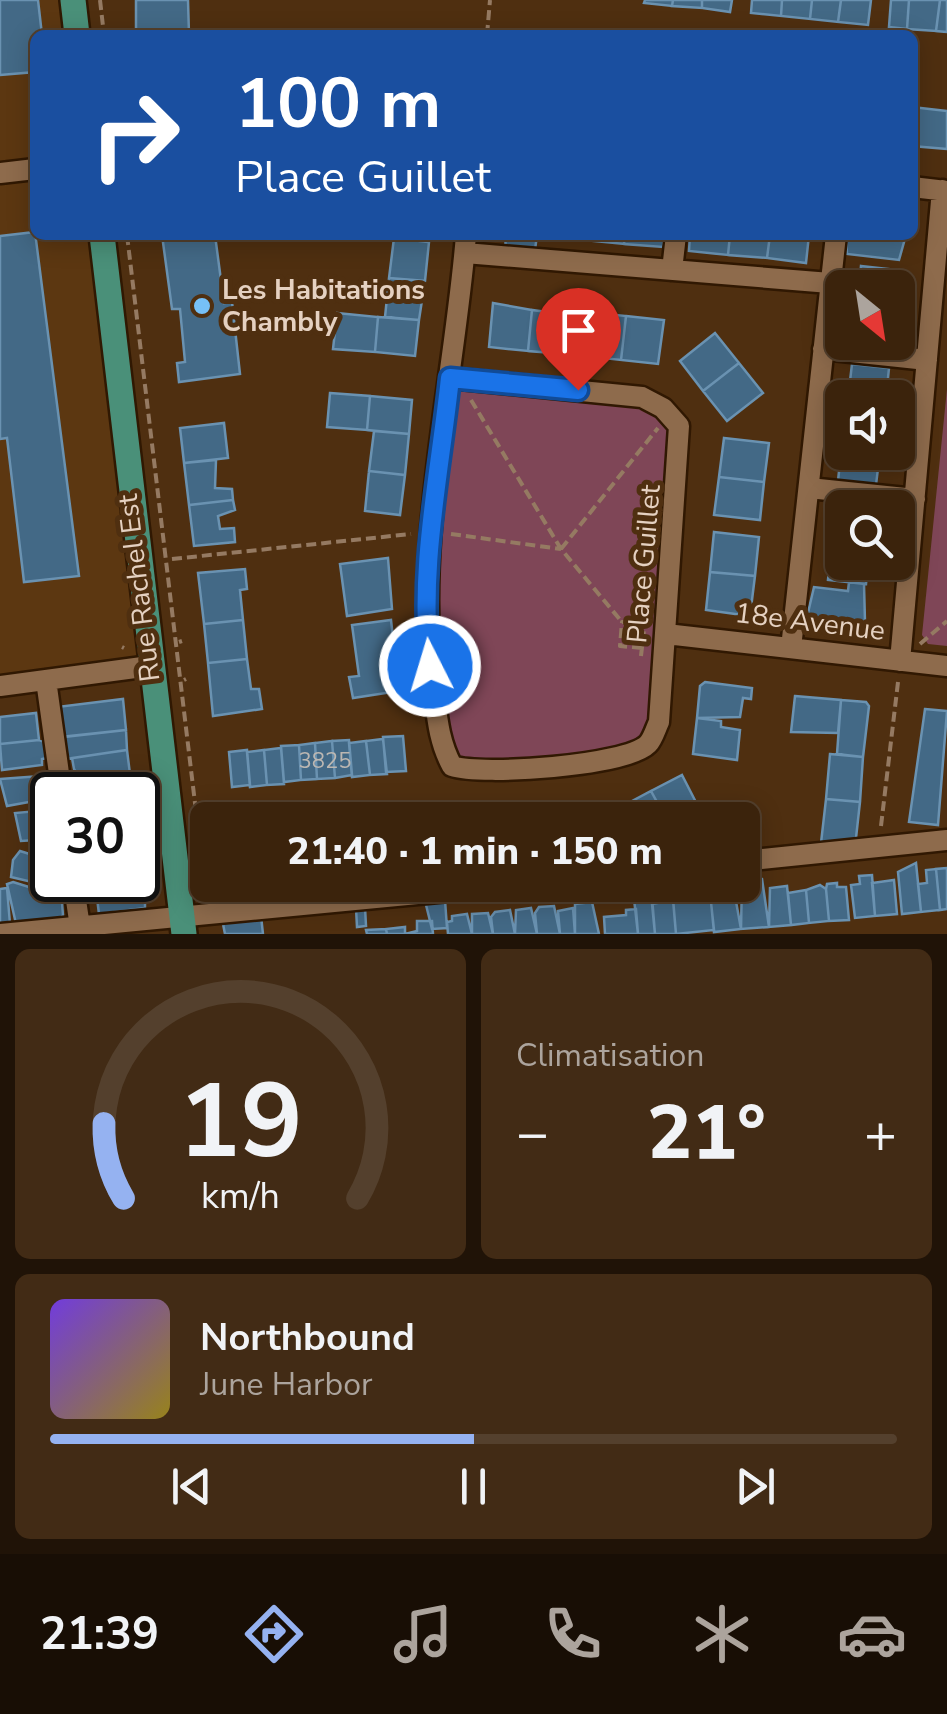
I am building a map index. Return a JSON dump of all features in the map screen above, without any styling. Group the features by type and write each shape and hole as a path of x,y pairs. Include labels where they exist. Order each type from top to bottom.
{"main road":[{"path":"73,0 76,30"},
{"name":"Rue Rachel Est","path":"103,240 183,926"}],"street":[{"path":"0,173 30,169"},
{"path":"915,499 945,191 918,189"},
{"path":"672,270 675,240"},
{"path":"832,270 835,240"},
{"path":"450,378 465,244 672,270 825,283"},
{"path":"791,648 825,330"},
{"path":"823,349 927,360"},
{"name":"Place Guillet","path":"450,378 642,396 664,408 679,426 681,449 659,722 648,744 624,755 468,771 452,766 440,745 426,627 427,567 450,378"},
{"path":"808,488 827,490"},
{"path":"899,671 907,580"},
{"name":"18e Avenue","path":"666,634 791,648 899,671 947,666"},
{"path":"0,686 150,666"},
{"path":"46,680 59,772"},
{"path":"760,859 947,840"},
{"path":"77,902 80,927"},
{"path":"0,934 80,927 183,926 209,916 345,902"}],"path":[{"path":"100,0 103,30"},
{"path":"488,30 490,0"},
{"name":"Rue Rachel Est","path":"128,240 209,916"},
{"path":"471,400 561,548 622,622 620,646 642,648"},
{"path":"561,548 660,425"},
{"path":"172,559 416,533"},
{"path":"452,534 561,548"},
{"path":"641,656 646,613"},
{"path":"921,642 947,621"},
{"path":"622,622 645,624"},
{"path":"879,847 899,671"}],"shaded area":[{"path":"0,0 73,0 76,30 30,30 30,240 100,240 138,656 0,682"},
{"path":"450,378 642,397 679,426 659,722 623,755 452,766 426,627"},
{"path":"947,389 947,646 928,644 922,635"}],"building":[{"path":"0,0 38,0 41,30 30,30 30,72 0,75"},
{"path":"136,0 188,0 189,30 136,30"},
{"path":"673,0 672,6 644,3"},
{"path":"673,0 702,0 702,8 672,6"},
{"path":"702,0 732,0 730,12 702,8"},
{"path":"752,0 782,0 781,16 751,13"},
{"path":"782,0 812,0 810,19 781,16"},
{"path":"812,0 841,0 838,22 810,19"},
{"path":"841,0 871,0 868,25 838,22"},
{"path":"891,0 909,0 907,29 889,27"},
{"path":"909,0 940,0 936,31 907,29"},
{"path":"940,0 947,0 947,32 936,31"},
{"path":"918,108 947,111 947,149 918,147"},
{"path":"30,233 30,240 36,240 79,576 24,582 7,438 0,439 0,236"},
{"name":"Les Habitations Chambly","path":"163,240 216,240 224,303 232,302 240,374 179,382 177,363 185,362 180,309 172,309"},
{"path":"394,240 429,242 425,281 389,278"},
{"path":"506,240 536,240 535,250 505,250"},
{"path":"585,240 624,240 624,244"},
{"path":"624,240 664,240 663,247 624,244"},
{"path":"690,240 730,240 728,255 689,251"},
{"path":"730,240 769,240 767,258 728,255"},
{"path":"769,240 808,240 806,263 767,258"},
{"path":"846,240 905,240 899,260 847,254"},
{"path":"861,266 898,270 861,270"},
{"path":"389,278 425,281 419,320 385,317"},
{"path":"493,303 532,310 528,351 489,347"},
{"path":"548,308 569,310 565,354 528,351 532,310 547,312"},
{"path":"587,312 626,316 621,360 583,356"},
{"path":"337,313 378,317 375,352 333,349"},
{"path":"626,316 664,320 658,364 621,360"},
{"path":"378,317 419,320 415,356 375,352"},
{"path":"715,333 739,363 703,391 680,361"},
{"path":"739,363 763,393 727,421 703,391"},
{"path":"852,364 889,368 888,380 850,380"},
{"path":"330,393 370,396 367,430 327,427"},
{"path":"370,396 412,400 409,434 367,430"},
{"path":"224,423 228,458 184,463 180,428"},
{"path":"374,431 409,434 405,475 369,471"},
{"path":"724,438 769,443 764,482 719,477"},
{"path":"216,460 215,488 232,489 233,500 189,505 184,463"},
{"path":"839,470 878,470 876,485 838,481"},
{"path":"369,471 405,475 400,515 365,511"},
{"path":"719,477 764,482 760,520 714,515"},
{"path":"233,500 235,510 218,516 220,529 234,528 235,542 194,546 189,505"},
{"path":"714,532 759,537 755,576 710,572"},
{"path":"388,558 392,609 347,616 340,564"},
{"path":"245,569 247,589 240,590 243,620 204,624 198,573"},
{"path":"710,572 755,576 750,616 706,610"},
{"path":"828,580 866,580 866,584"},
{"path":"849,582 864,584 865,622 807,617 814,587 848,591"},
{"path":"243,620 247,659 208,663 204,624"},
{"path":"391,620 399,691 353,698 349,677 359,676 352,625"},
{"path":"247,659 251,689 259,689 262,709 213,716 208,663"},
{"path":"705,682 752,688 751,699 743,698 740,717 697,718 700,686"},
{"path":"795,696 841,700 838,733 791,732"},
{"path":"123,699 126,730 60,737 57,707"},
{"path":"841,700 866,702 869,706 863,757 837,754"},
{"path":"925,709 947,711 938,825 909,822"},
{"path":"36,713 39,740 0,744 0,717"},
{"path":"697,718 721,721 721,727 740,730 737,760 693,754"},
{"path":"126,730 127,750 66,759 64,737"},
{"path":"403,736 406,771 386,772 383,737"},
{"path":"383,739 387,774 370,775 366,741"},
{"path":"349,740 352,775 335,778 332,741"},
{"path":"332,741 335,778 317,779 315,743"},
{"path":"366,741 370,775 352,777 349,743"},
{"path":"45,742 47,758 42,759 42,765 2,770 0,744"},
{"path":"315,743 317,779 301,780 299,745"},
{"path":"299,745 301,780 284,782 281,746"},
{"path":"281,748 284,784 267,785 264,750"},
{"path":"127,750 130,772 76,772 72,758"},
{"path":"247,750 250,785 232,787 229,752"},
{"path":"264,750 267,785 250,787 247,752"},
{"path":"830,754 863,757 860,802 826,799"},
{"path":"682,775 696,802 657,802 651,791"},
{"path":"30,777 30,802 7,806 0,779"},
{"path":"651,791 657,802 630,802"},
{"path":"826,799 860,802 855,847 821,843"},
{"path":"30,812 30,840 21,841 15,813"},
{"path":"20,851 30,854 30,882 11,877 13,860"},
{"path":"916,863 921,912 902,914 898,872"},
{"path":"947,868 947,909 940,910 936,869"},
{"path":"936,869 940,910 921,912 918,884 927,883 926,870"},
{"path":"872,875 875,916 855,918 851,885 860,884 859,876"},
{"path":"760,879 769,927 741,929 742,902 760,902"},
{"path":"894,880 897,914 875,916 872,883"},
{"path":"837,883 837,887 846,887 849,920 829,921 827,884"},
{"path":"7,884 30,887 30,902 62,902 63,915 59,920 16,924"},
{"path":"820,885 826,889 829,921 809,923 806,890"},
{"path":"787,886 791,925 769,927 770,888"},
{"path":"7,888 10,924 0,925 0,889"},
{"path":"806,890 809,923 791,925 788,893"},
{"path":"98,902 145,902 145,908 99,914"},
{"path":"425,902 445,902 447,928 432,929"},
{"path":"592,902 599,934 575,934 575,904"},
{"path":"634,902 652,902 655,934 638,934"},
{"path":"673,902 711,902 714,930 676,934"},
{"path":"673,902 676,934 655,934 652,904"},
{"path":"711,902 736,902 741,929 714,932"},
{"path":"554,906 560,934 537,934 535,913 539,907"},
{"path":"365,907 366,926 357,927 356,908"},
{"path":"531,908 537,934 515,934 516,910"},
{"path":"573,908 575,934 560,934 558,911"},
{"path":"636,909 638,934 605,934 604,917 626,915 626,910"},
{"path":"510,910 515,934 493,934 491,917 495,912"},
{"path":"488,913 493,934 472,934 472,914"},
{"path":"467,914 472,934 448,934 447,922 452,921 452,916"},
{"path":"261,916 263,934 225,934 222,919"},
{"path":"417,921 432,921 433,934 405,934 417,931"},
{"path":"405,927 405,934 387,934 386,929"},
{"path":"386,929 387,934 367,934 366,930"}],"place":[{"name":"Les Habitations Chambly","path":"202,306"}],"route":[{"path":"430,666 427,567 450,378 578,390"}]}
